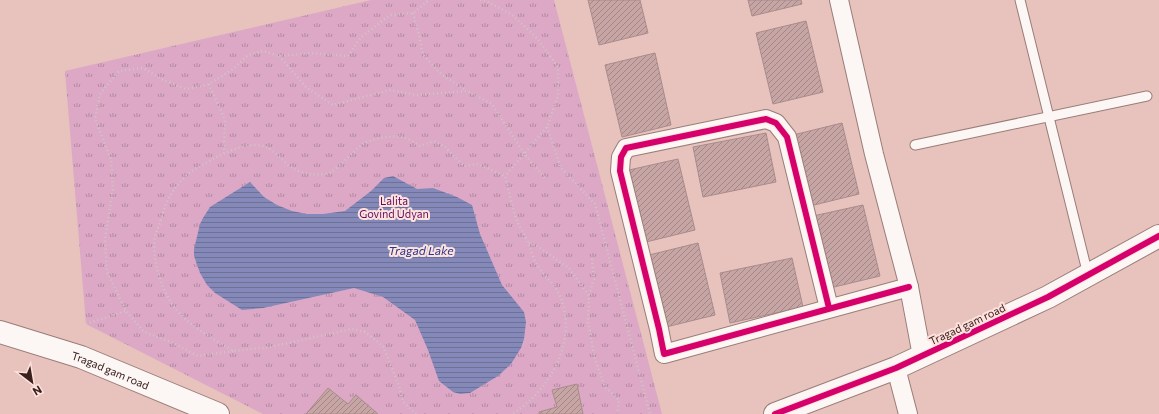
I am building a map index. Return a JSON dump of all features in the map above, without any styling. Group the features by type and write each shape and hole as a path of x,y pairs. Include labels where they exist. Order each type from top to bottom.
{"street":[{"path":"839,0 874,154 909,287 922,356"},
{"path":"829,308 787,137 776,123 766,119 626,148 621,157 620,170 660,329 664,354 909,287"},
{"name":"Tragad gam road","path":"775,414 896,368 922,356 1048,297 1159,236"},
{"name":"Tragad gam road","path":"0,332 81,357 218,414"},
{"path":"896,368 908,414"}],"lane":[{"path":"1020,0 1088,275"},
{"path":"915,145 1147,96"}],"path":[{"path":"416,414 403,402 399,386 383,346 365,332 352,329 270,347 198,356 170,342 144,332 126,311 107,272 105,239 113,189 111,159 95,119 100,94 119,71 143,68 163,80 186,90 209,84 233,69 248,55 263,51 279,56 311,53 348,56 360,38 390,15 413,14 429,0"},
{"path":"480,0 486,1 511,14 537,38 558,67 558,96 547,127 525,155 505,176"},
{"path":"413,14 423,55 442,75 467,91 492,104 525,155 544,178"},
{"path":"279,56 307,88 333,105 390,90 416,95 467,91"},
{"path":"209,84 225,120 224,153"},
{"path":"547,127 561,168 595,204 650,414"},
{"path":"233,351 191,324 176,310 163,288 154,257 156,235 162,212 182,179 193,170 224,153 253,145 260,145 273,150 295,170 320,175 329,174 362,144 379,138 402,136 420,146 434,141 445,147 464,166 478,164 505,176"},
{"path":"505,176 517,220 537,265 559,294 566,317 565,334 559,357 550,377 523,408 512,414"},
{"path":"528,242 537,246 568,268 589,296"},
{"path":"592,258 594,279 589,296 588,322 595,359 605,387 619,400 617,414"},
{"path":"86,324 126,311"}],"green space":[{"name":"Lalita Govind Udyan","path":"371,0 554,0 662,414 263,414 86,324 65,71"}],"water":[{"name":"Tragad Lake","path":"393,176 417,189 433,188 457,197 472,205 480,234 502,285 524,312 526,322 524,339 521,348 511,364 498,376 470,393 460,394 453,392 439,381 415,320 383,297 354,288 263,308 242,310 215,293 207,285 200,273 194,256 194,249 200,224 203,218 210,207 250,182 264,197 277,205 292,211 307,214 323,214 345,211 371,191 384,178"}],"building":[{"path":"588,0 640,0 648,33 599,45"},
{"path":"748,0 801,0 802,4 752,16"},
{"path":"806,21 823,92 773,104 756,33"},
{"path":"655,53 671,125 622,137 605,65"},
{"path":"842,123 859,194 810,206 793,135"},
{"path":"766,133 776,182 703,197 693,147"},
{"path":"678,159 695,230 646,242 629,170"},
{"path":"863,205 880,276 830,288 813,216"},
{"path":"698,243 715,315 666,327 649,255"},
{"path":"792,258 803,307 730,323 720,273"},
{"path":"577,384 583,414 539,414 539,412 557,407 552,390"},
{"path":"328,388 348,404 356,395 378,414 306,414"}],"cycle path":[{"path":"829,308 787,137 776,123 766,119 626,148 621,157 620,171 664,354 909,287"},
{"path":"775,414 896,368 1048,297 1159,236"}]}
